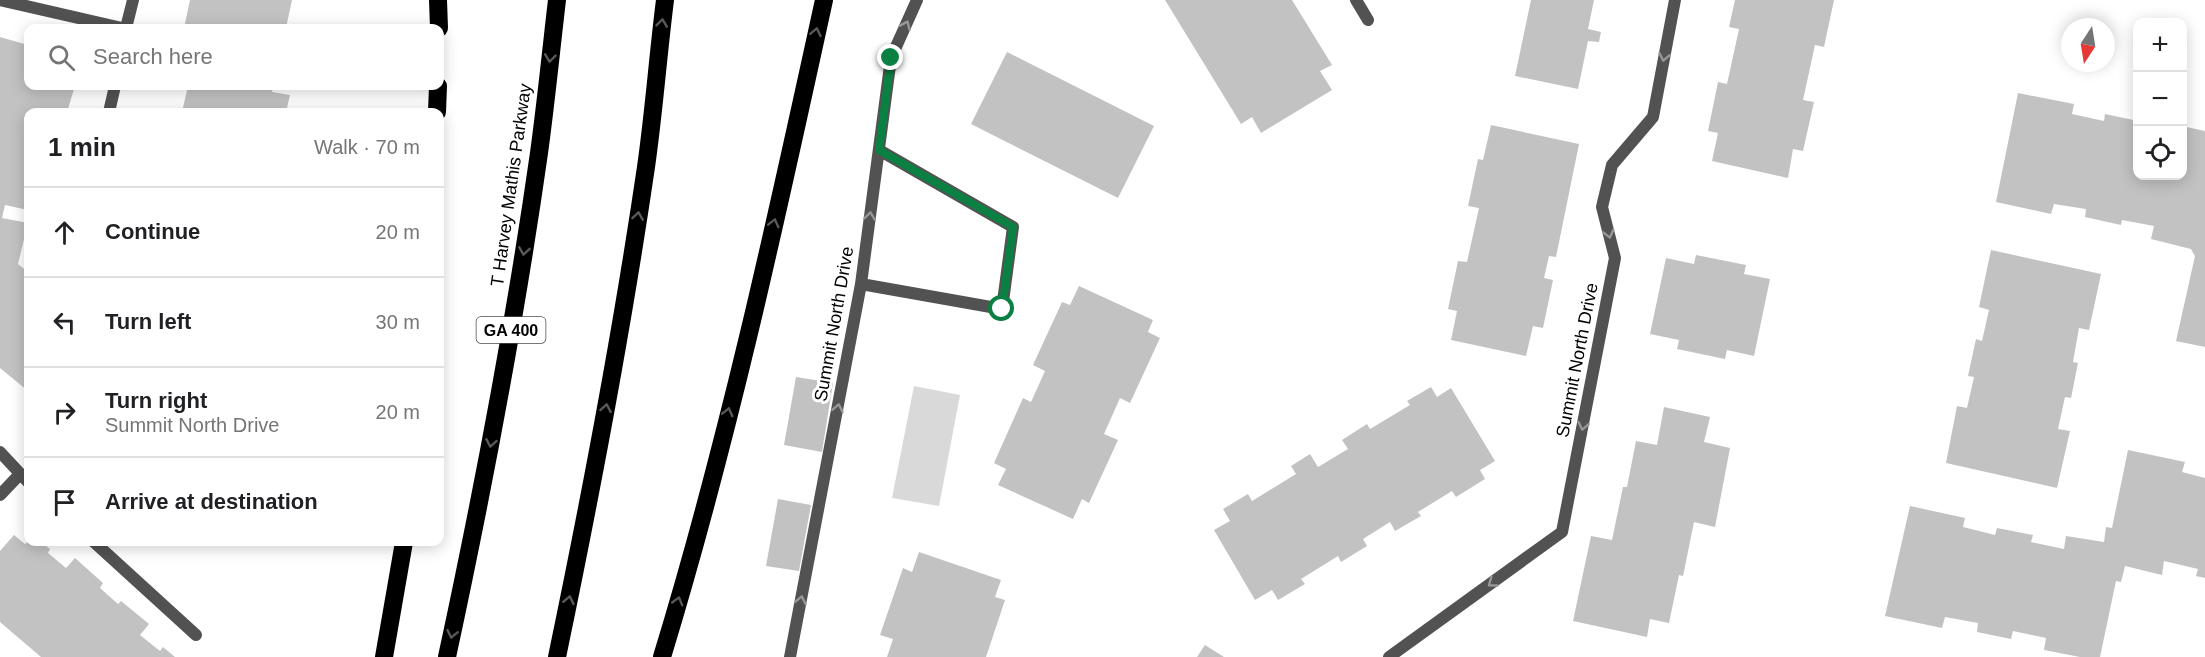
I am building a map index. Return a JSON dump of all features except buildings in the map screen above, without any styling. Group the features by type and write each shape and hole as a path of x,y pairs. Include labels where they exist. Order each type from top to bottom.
{"highway":[{"path":"438,0 439,24"},
{"name":"T Harvey Mathis Parkway","path":"447,657 480,502 512,326 539,153 557,0"},
{"path":"557,657 587,516 617,350 646,164 665,0"},
{"path":"662,657 738,375 784,184 824,0"},
{"path":"437,108 438,90"},
{"path":"384,657 403,546"}],"street":[{"path":"0,0 106,24"},
{"path":"125,24 133,0"},
{"name":"Summit North Drive","path":"790,657 861,284 891,58 917,0"},
{"path":"1356,0 1368,20"},
{"name":"Summit North Drive","path":"1389,657 1562,532 1615,258 1602,207 1612,165 1653,117 1675,0"},
{"path":"110,108 114,90"},
{"path":"861,284 1002,309 1013,227 879,150"},
{"path":"0,452 24,478 0,495"},
{"path":"98,546 196,635"}],"shaded area":[{"path":"914,386 960,395 939,506 892,498"}],"route":[{"path":"891,58 879,150 1013,227 1002,309"}]}
